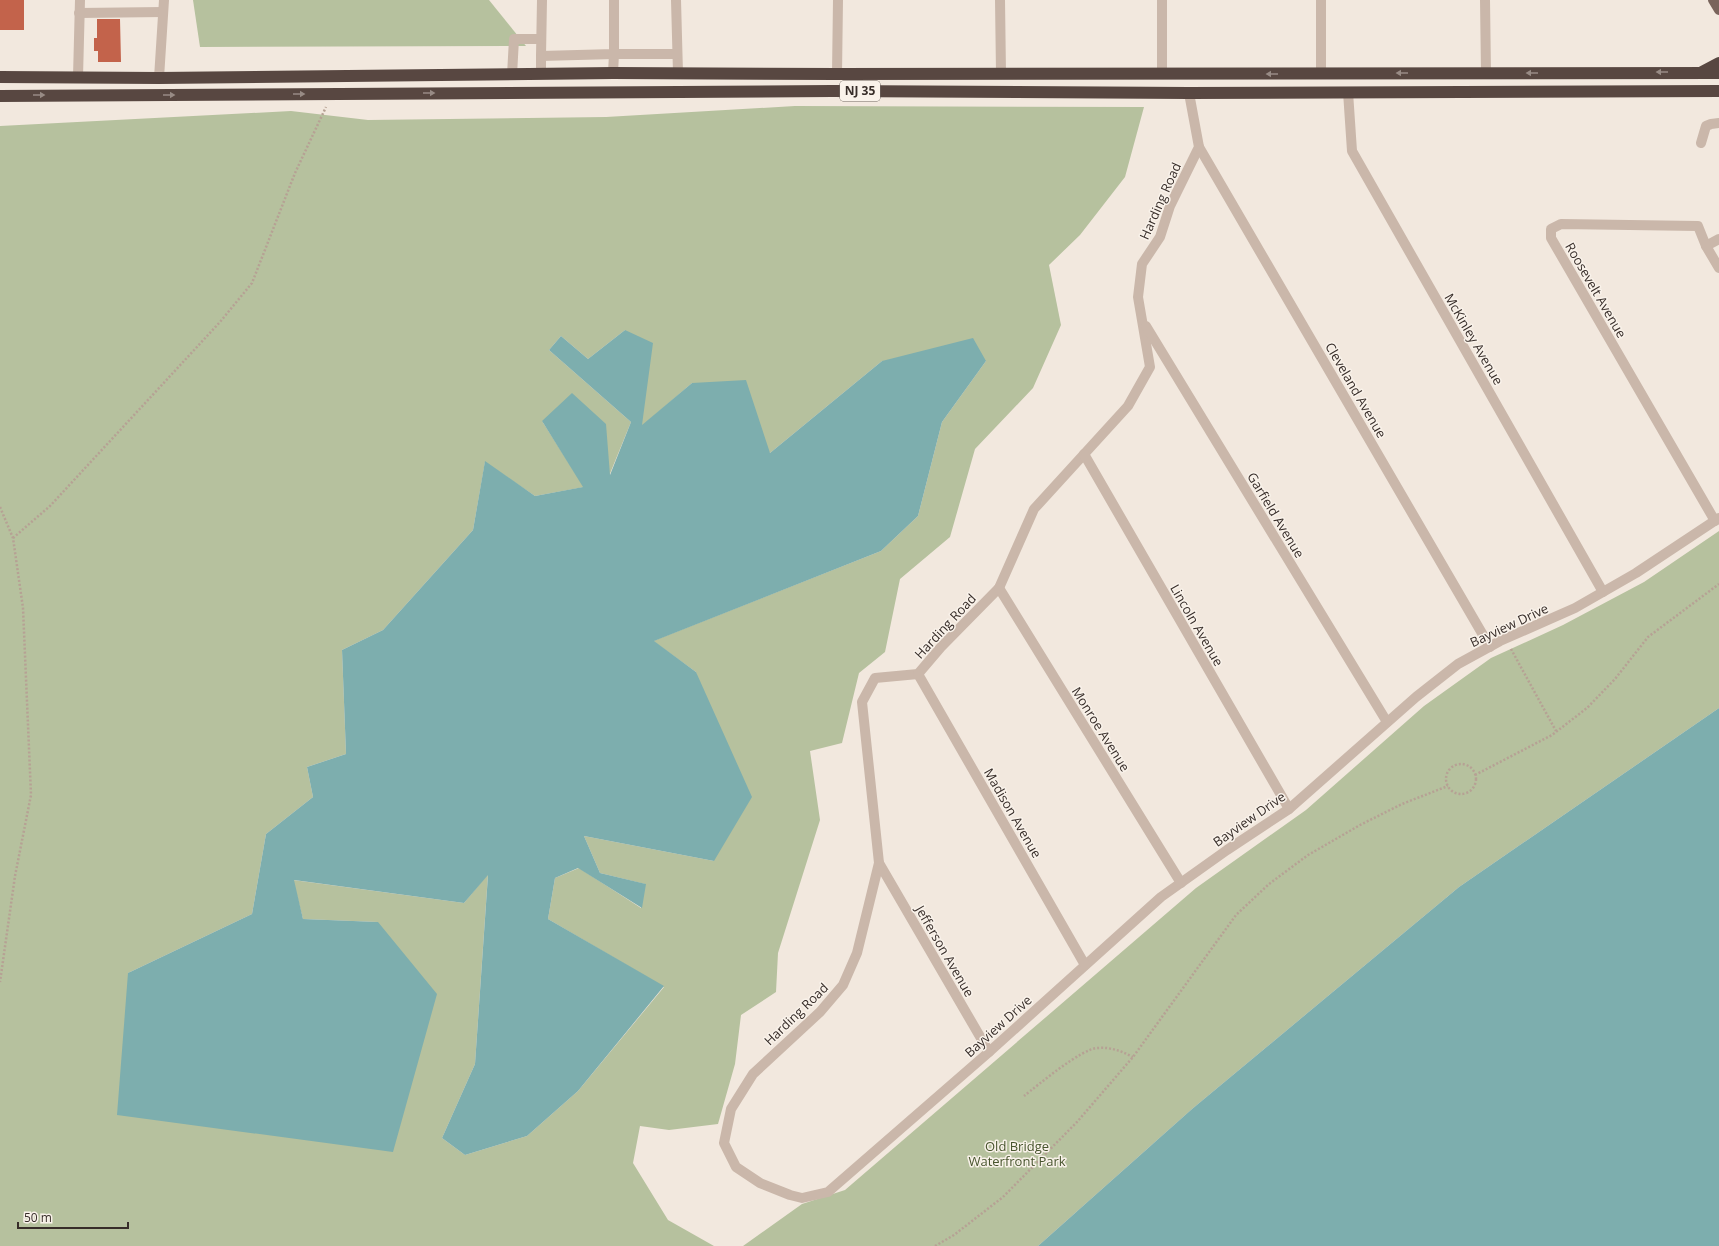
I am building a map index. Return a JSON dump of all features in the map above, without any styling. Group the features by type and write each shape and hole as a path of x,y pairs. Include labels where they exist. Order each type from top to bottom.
{"highway":[{"path":"1701,72 1719,63"},
{"name":"NJ 35","path":"0,77 160,78 678,72 838,74 1719,73"},
{"name":"NJ 35","path":"0,96 816,91 1189,94 1719,91"}],"main road":[{"path":"1713,0 1719,10"}],"street":[{"path":"78,77 80,0"},
{"path":"160,78 164,0"},
{"path":"541,74 542,0"},
{"path":"613,73 614,0"},
{"path":"676,0 678,72"},
{"path":"838,0 838,74"},
{"path":"1000,0 1001,73"},
{"path":"1162,0 1162,74"},
{"path":"1321,74 1322,0"},
{"path":"1485,0 1486,73"},
{"path":"79,13 163,12"},
{"path":"512,75 514,39 541,39"},
{"path":"541,56 677,54"},
{"name":"McKinley Avenue","path":"1348,92 1352,150 1603,592"},
{"path":"1189,94 1199,147"},
{"path":"1701,142 1706,126 1711,124 1719,124"},
{"name":"Harding Road","path":"828,1192 802,1198 790,1195 760,1183 736,1167 724,1143 731,1108 753,1074 820,1012 843,985 857,953 879,863 862,702 875,678 918,674 941,647 999,588 1034,509 1128,406 1150,367 1138,297 1142,264 1160,237 1170,206 1199,147"},
{"name":"Cleveland Avenue","path":"1199,147 1490,646"},
{"name":"Roosevelt Avenue","path":"1706,246 1698,226 1561,224 1552,229 1551,238 1717,520"},
{"path":"1719,239 1706,246 1719,268"},
{"name":"Garfield Avenue","path":"1143,322 1387,722"},
{"name":"Lincoln Avenue","path":"1084,454 1288,809"},
{"name":"Bayview Drive","path":"828,1192 989,1052 1161,897 1288,809 1387,722 1458,664 1490,646 1575,608 1636,573 1717,520"},
{"name":"Monroe Avenue","path":"999,588 1181,883"},
{"name":"Madison Avenue","path":"918,674 1085,964"},
{"name":"Jefferson Avenue","path":"879,863 989,1052"}],"path":[{"path":"12,538 50,506 220,322 252,283 295,172 334,94"},
{"path":"0,507 12,538 23,608 31,795 15,876 0,982"},
{"path":"1475,775 1510,758 1556,731 1587,708 1615,679 1648,637 1719,584"},
{"path":"1511,649 1556,731"},
{"path":"1464,764 1473,770 1475,781 1469,791 1457,793 1452,791 1448,786 1446,774 1454,766 1464,764"},
{"path":"936,1246 954,1235 1003,1197 1077,1122 1133,1057 1236,915 1269,884 1308,855 1360,825 1402,804 1448,786"},
{"path":"1024,1096 1081,1055 1096,1047 1116,1049 1133,1057"}],"green space":[{"path":"193,0 489,0 526,46 200,47"},
{"path":"795,106 1144,107 1125,177 1080,235 1049,265 1061,325 1033,388 975,449 950,537 900,579 885,652 859,673 842,743 810,751 820,820 778,953 776,992 741,1015 735,1064 718,1124 669,1130 640,1126 633,1163 668,1220 714,1246 0,1246 0,126 291,111 368,120 606,117","holes":["625,330 642,426 692,383 770,453 882,361 986,361 942,422 918,516 881,551 653,641 696,672 714,861 584,836 600,873 645,884 641,908 579,868 555,878 548,919 664,987 578,1091 527,1136 465,1155 442,1138 475,1064 488,874 464,903 293,880 303,919 378,922 128,973 252,914 266,834 313,797 307,767 346,754 342,650 383,630 473,530 485,462 535,496 584,487 542,421 609,476 631,422 549,350 561,336 588,359"]},
{"name":"Old Bridge Waterfront Park","path":"1719,531 1719,708 1459,887 1192,1109 1038,1246 743,1246 802,1204 845,1190 1196,888 1306,810 1424,706 1491,658 1563,625 1644,582"}],"water":[{"path":"625,330 653,343 642,425 692,383 746,380 770,453 882,361 973,338 986,361 942,422 918,516 881,551 654,641 696,672 752,797 714,861 584,836 600,873 646,884 642,908 578,868 555,878 548,919 664,986 578,1091 527,1136 465,1155 442,1138 475,1064 488,875 464,903 294,880 303,919 378,922 437,994 393,1152 117,1115 128,973 252,914 266,834 313,797 307,767 346,754 342,650 383,630 473,530 485,461 535,496 583,487 542,421 572,393 606,424 610,475 631,422 549,350 561,336 588,359"},
{"path":"1719,708 1719,1246 1038,1246 1192,1109 1459,887"}],"building":[{"path":"0,0 24,0 24,30 0,30"},
{"path":"97,19 120,19 121,62 98,62 98,51 94,51 94,38 97,38"}]}
